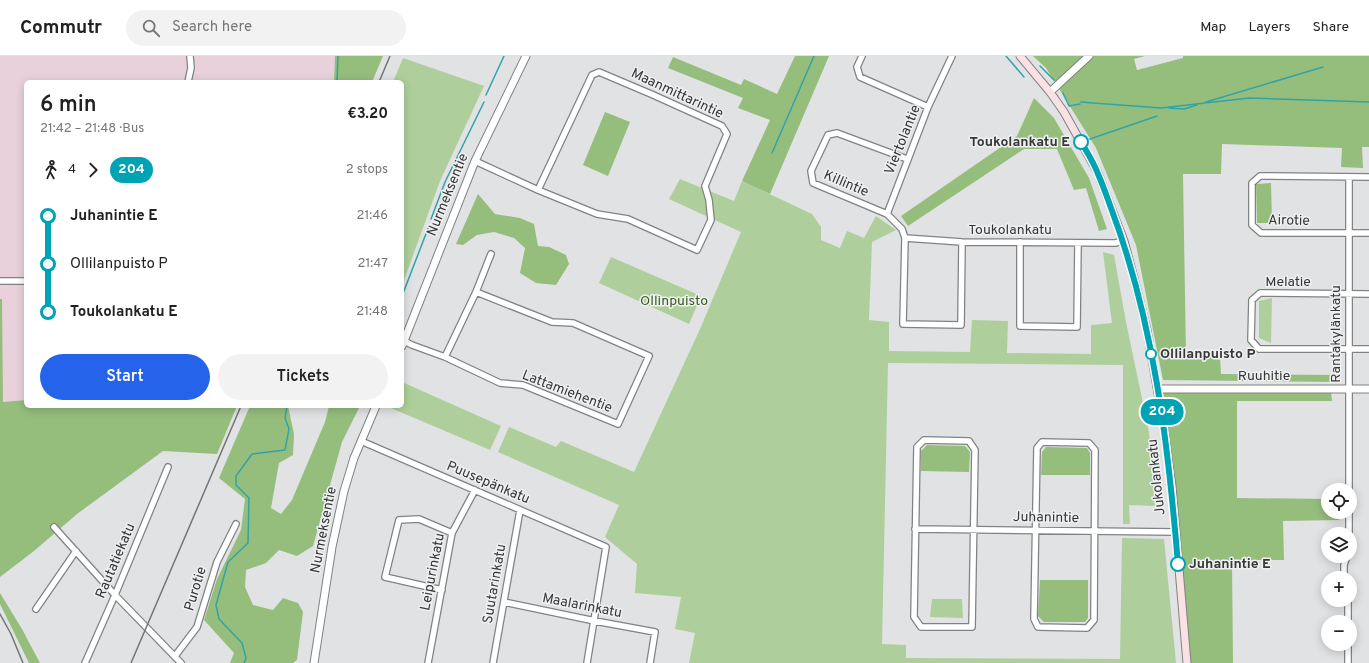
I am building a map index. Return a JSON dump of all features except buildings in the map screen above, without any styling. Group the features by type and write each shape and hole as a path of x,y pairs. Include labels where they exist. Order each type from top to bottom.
{"main road":[{"name":"Jukolankatu","path":"1020,56 1050,92 1064,112 1098,173 1124,241 1147,330 1158,390 1170,473 1187,663"}],"street":[{"path":"188,80 191,68 190,56"},
{"name":"Nurmeksentie","path":"404,341 475,161 526,56"},
{"path":"862,56 857,67 860,76 928,107"},
{"name":"Viertolantie","path":"887,214 928,107 952,56"},
{"path":"1050,92 1089,56"},
{"name":"Maanmittarintie","path":"475,161 538,190 597,214 628,219 697,250 711,220 709,200 705,186 727,134 722,126 599,72 592,75 538,190"},
{"name":"Killintie","path":"887,214 812,183 811,171 828,135 837,133 908,160"},
{"name":"Airotie","path":"1369,177 1260,176 1252,183 1252,225 1261,233 1369,233"},
{"name":"Rantakylänkatu","path":"1349,177 1349,483"},
{"path":"887,214 902,229 905,238 903,324 961,325 962,242"},
{"name":"Toukolankatu","path":"905,238 962,242 1115,243 1124,241"},
{"path":"1020,242 1020,326 1077,327 1078,243"},
{"path":"445,357 476,292 491,254"},
{"path":"0,281 24,281"},
{"name":"Lattamiehentie","path":"404,344 412,345 445,357 500,383 522,385 618,424 648,356 573,323 552,322 476,292"},
{"name":"Melatie","path":"1369,294 1260,293 1252,300 1251,340 1259,348 1369,349"},
{"name":"Ruuhitie","path":"1158,390 1369,389"},
{"name":"Nurmeksentie","path":"314,663 340,508 348,476 375,408"},
{"path":"924,440 968,441 975,450 972,627 920,627 914,617 916,528 917,447 924,440"},
{"name":"Puusepänkatu","path":"361,441 606,547 595,621"},
{"path":"1042,442 1089,443 1095,450 1094,620 1086,628 1038,627 1034,619 1035,530 1037,448 1042,442"},
{"name":"Rautatiekatu","path":"85,663 168,467"},
{"name":"Leipurinkatu","path":"428,663 452,532 475,490"},
{"name":"Suutarinkatu","path":"494,663 520,510"},
{"path":"442,590 385,577 399,520 419,520 452,532"},
{"name":"Purotie","path":"175,656 197,627 217,562 236,524"},
{"path":"54,527 115,595 181,663"},
{"name":"Juhanintie","path":"916,528 1176,532"},
{"path":"36,609 76,551"},
{"name":"Maalarinkatu","path":"504,602 655,632 650,663"},
{"path":"587,663 595,621"},
{"path":"1348,651 1348,663"}],"shaded area":[{"path":"0,56 335,56 334,80 24,80 24,400 2,402 2,299 0,299"}],"green space":[{"path":"335,56 383,56 373,80 334,80"},
{"path":"795,56 829,56 770,194 742,181 770,120 738,108 743,98 668,68 673,57 741,85 744,79 777,94"},
{"path":"1033,56 1145,56 1134,59 1137,70 1183,58 1183,56 1369,56 1369,147 1362,147 1363,168 1341,167 1342,148 1222,144 1221,174 1183,174 1186,356 1220,357 1221,374 1337,375 1337,382 1163,380 1136,245 1096,148 1046,68"},
{"path":"403,58 484,86 440,181 404,280 404,80 394,80"},
{"path":"1034,98 1054,118 1089,178 1107,229 1099,231 1086,188 1074,190 1057,149 1024,149 908,226 901,216 1017,136"},
{"path":"605,112 630,122 608,176 583,165"},
{"path":"680,179 734,201 742,181 812,214 821,227 821,240 840,248 847,231 864,238 876,216 896,230 872,242 869,320 889,322 889,351 970,352 972,320 1008,321 1007,353 1091,354 1091,325 1112,323 1103,252 1114,255 1126,322 1149,432 1155,506 1129,505 1130,524 1123,524 1123,365 888,363 882,644 906,645 906,658 1120,659 1122,538 1164,539 1176,663 689,663 695,633 675,629 681,597 635,593 637,564 605,537 619,505 498,452 509,427 556,447 561,441 634,472 700,329 741,232 669,199"},
{"path":"1271,183 1272,223 1257,223 1256,184"},
{"path":"478,194 495,214 520,218 534,224 538,246 549,247 566,255 569,264 556,285 536,283 520,273 525,248 514,238 494,232 477,235 463,245 456,244"},
{"name":"Ollinpuisto","path":"611,257 701,296 689,324 599,283"},
{"path":"1272,298 1271,343 1259,338 1259,301"},
{"path":"0,299 2,299 3,402 24,400 24,408 236,408 217,454 163,451 77,514 34,551 0,577"},
{"path":"404,383 501,426 490,450 391,408 404,408"},
{"path":"1163,391 1331,391 1332,401 1237,401 1237,498 1321,499 1321,519 1339,520 1283,521 1284,560 1232,560 1233,663 1189,663 1178,522"},
{"path":"249,408 288,408 294,434 293,455 279,463 271,508 281,514 292,500 325,422 328,408 359,408 342,442 313,546 297,556 279,550 266,563 246,570 245,587 253,605 273,610 283,598 298,603 303,612 297,660 293,663 230,663 234,653 204,620 217,579 241,530 245,499 219,478"},
{"path":"927,445 965,446 970,452 969,472 921,471 921,451"},
{"path":"1046,447 1087,448 1090,453 1090,475 1041,475 1042,452"},
{"path":"1040,580 1088,580 1088,618 1085,622 1044,622 1038,616"},
{"path":"0,593 22,629 40,663 29,663 0,604"},
{"path":"932,599 962,599 963,618 930,617"}],"waterway":[{"path":"337,80 338,56"},
{"path":"486,95 504,56"},
{"path":"772,153 814,56"},
{"path":"1006,56 1024,77"},
{"path":"1040,66 1054,80"},
{"path":"1206,102 1323,67"},
{"path":"1063,93 1069,106 1080,104"},
{"path":"1093,103 1161,108 1249,98 1369,102"},
{"path":"431,219 445,182 484,102"},
{"path":"1081,102 1093,103"},
{"path":"1169,108 1184,109 1197,105"},
{"path":"1090,139 1157,116"},
{"path":"404,291 429,226"},
{"path":"244,663 246,658 242,643 219,619 216,605 228,562 248,543 249,498 236,485 236,476 252,454 285,450 289,429 285,418 287,408"}],"railway":[{"path":"380,80 390,56"},
{"path":"131,663 240,408"},
{"path":"0,614 11,634 23,663"}],"bus line":[{"name":"204","path":"1081,142 1098,173 1124,241 1147,330 1158,390 1172,486 1178,564"}],"place":[{"name":"Toukolankatu E","path":"1081,142"},
{"name":"Ollilanpuisto P","path":"1151,354"},
{"name":"Juhanintie E","path":"1178,564"}]}
